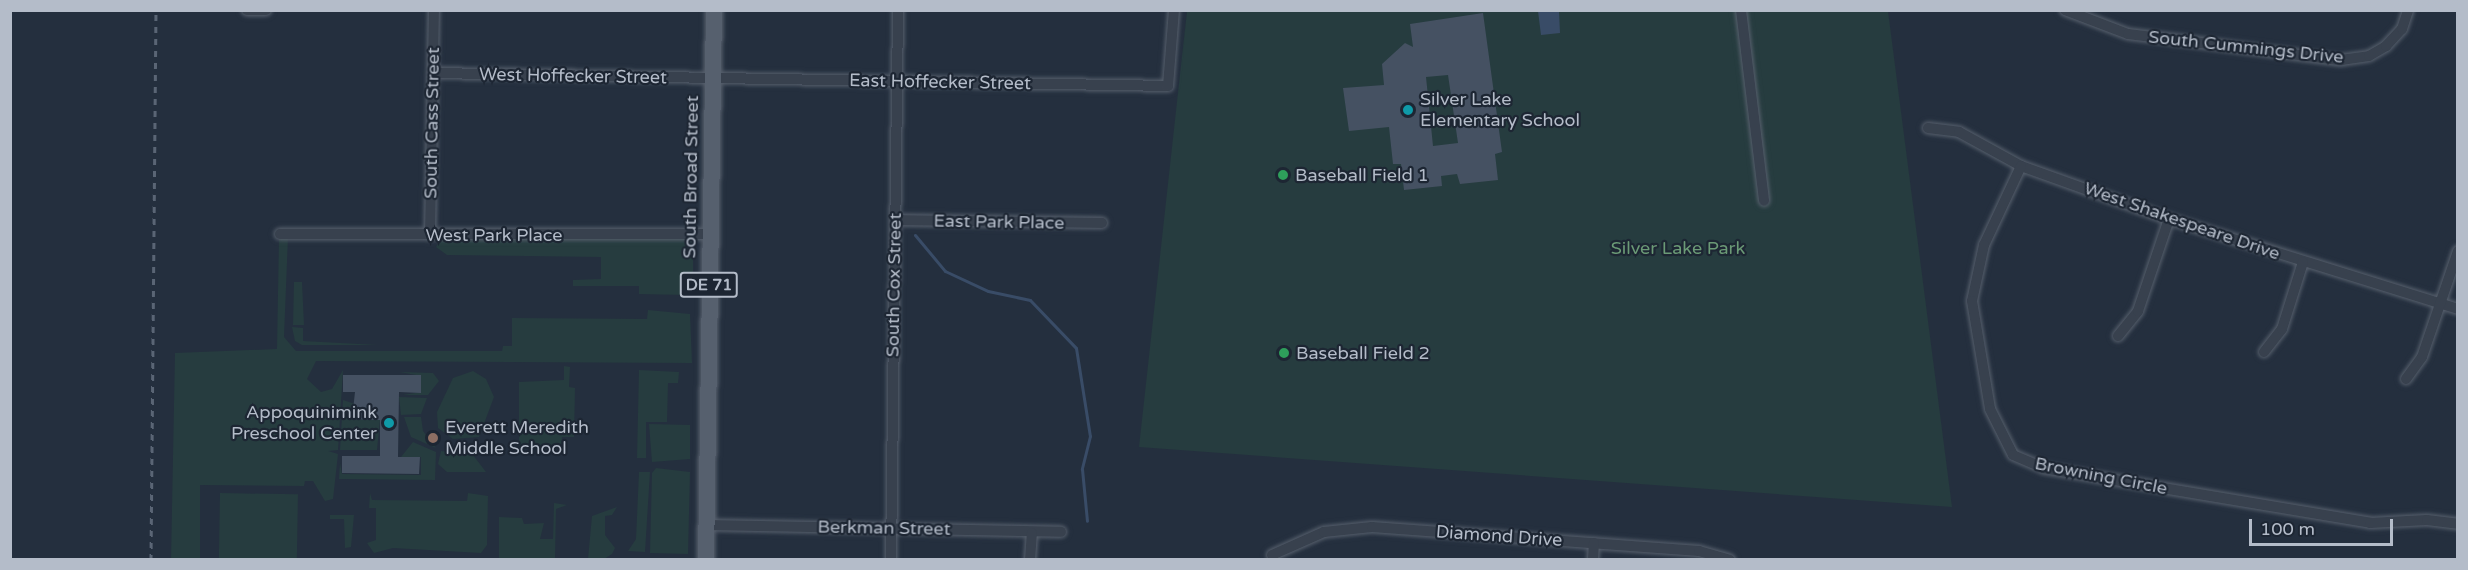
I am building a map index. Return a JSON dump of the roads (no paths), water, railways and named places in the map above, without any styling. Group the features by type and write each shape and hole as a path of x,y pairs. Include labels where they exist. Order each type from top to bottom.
{"main road":[{"name":"South Broad Street","path":"706,560 714,10"}],"street":[{"path":"247,10 266,10"},
{"name":"South Cass Street","path":"430,235 434,10"},
{"name":"South Cox Street","path":"891,560 898,10"},
{"name":"East Hoffecker Street","path":"712,78 1168,86 1174,10"},
{"path":"1741,10 1764,201"},
{"name":"South Cummings Drive","path":"2065,10 2128,34 2341,60 2369,56 2386,46 2402,29 2408,10"},
{"name":"West Hoffecker Street","path":"433,73 712,78"},
{"name":"West Shakespeare Drive","path":"1928,128 1959,132 2021,166 2169,219 2457,309"},
{"name":"Browning Circle","path":"2021,166 1984,245 1972,301 1990,409 2013,455 2043,468 2370,523 2427,520 2457,524"},
{"path":"2118,336 2138,310 2169,219"},
{"name":"East Park Place","path":"895,220 1102,223"},
{"name":"West Park Place","path":"280,234 709,234"},
{"path":"2406,379 2422,357 2457,251"},
{"path":"2264,352 2282,329 2303,262"},
{"name":"Berkman Street","path":"707,525 1032,533 1061,531"},
{"name":"Diamond Drive","path":"1272,555 1309,536 1355,527 1712,553 1730,560"},
{"path":"1030,560 1032,533"},
{"path":"1593,560 1594,543"}],"water":[{"path":"1538,11 1559,11 1560,33 1541,35"}],"waterway":[{"path":"915,235 945,271 988,291 1030,300 1076,348 1090,436 1082,469 1087,521"}],"railway":[{"path":"151,560 156,10"}],"place":[{"name":"Silver Lake Elementary School","path":"1408,110"},
{"name":"Baseball Field 1","path":"1283,175"},
{"name":"Baseball Field 2","path":"1284,353"},
{"name":"Appoquinimink Preschool Center","path":"389,423"},
{"name":"Everett Meredith Middle School","path":"433,438"}],"park label":[{"name":"Silver Lake Park","path":"1678,248"}]}
